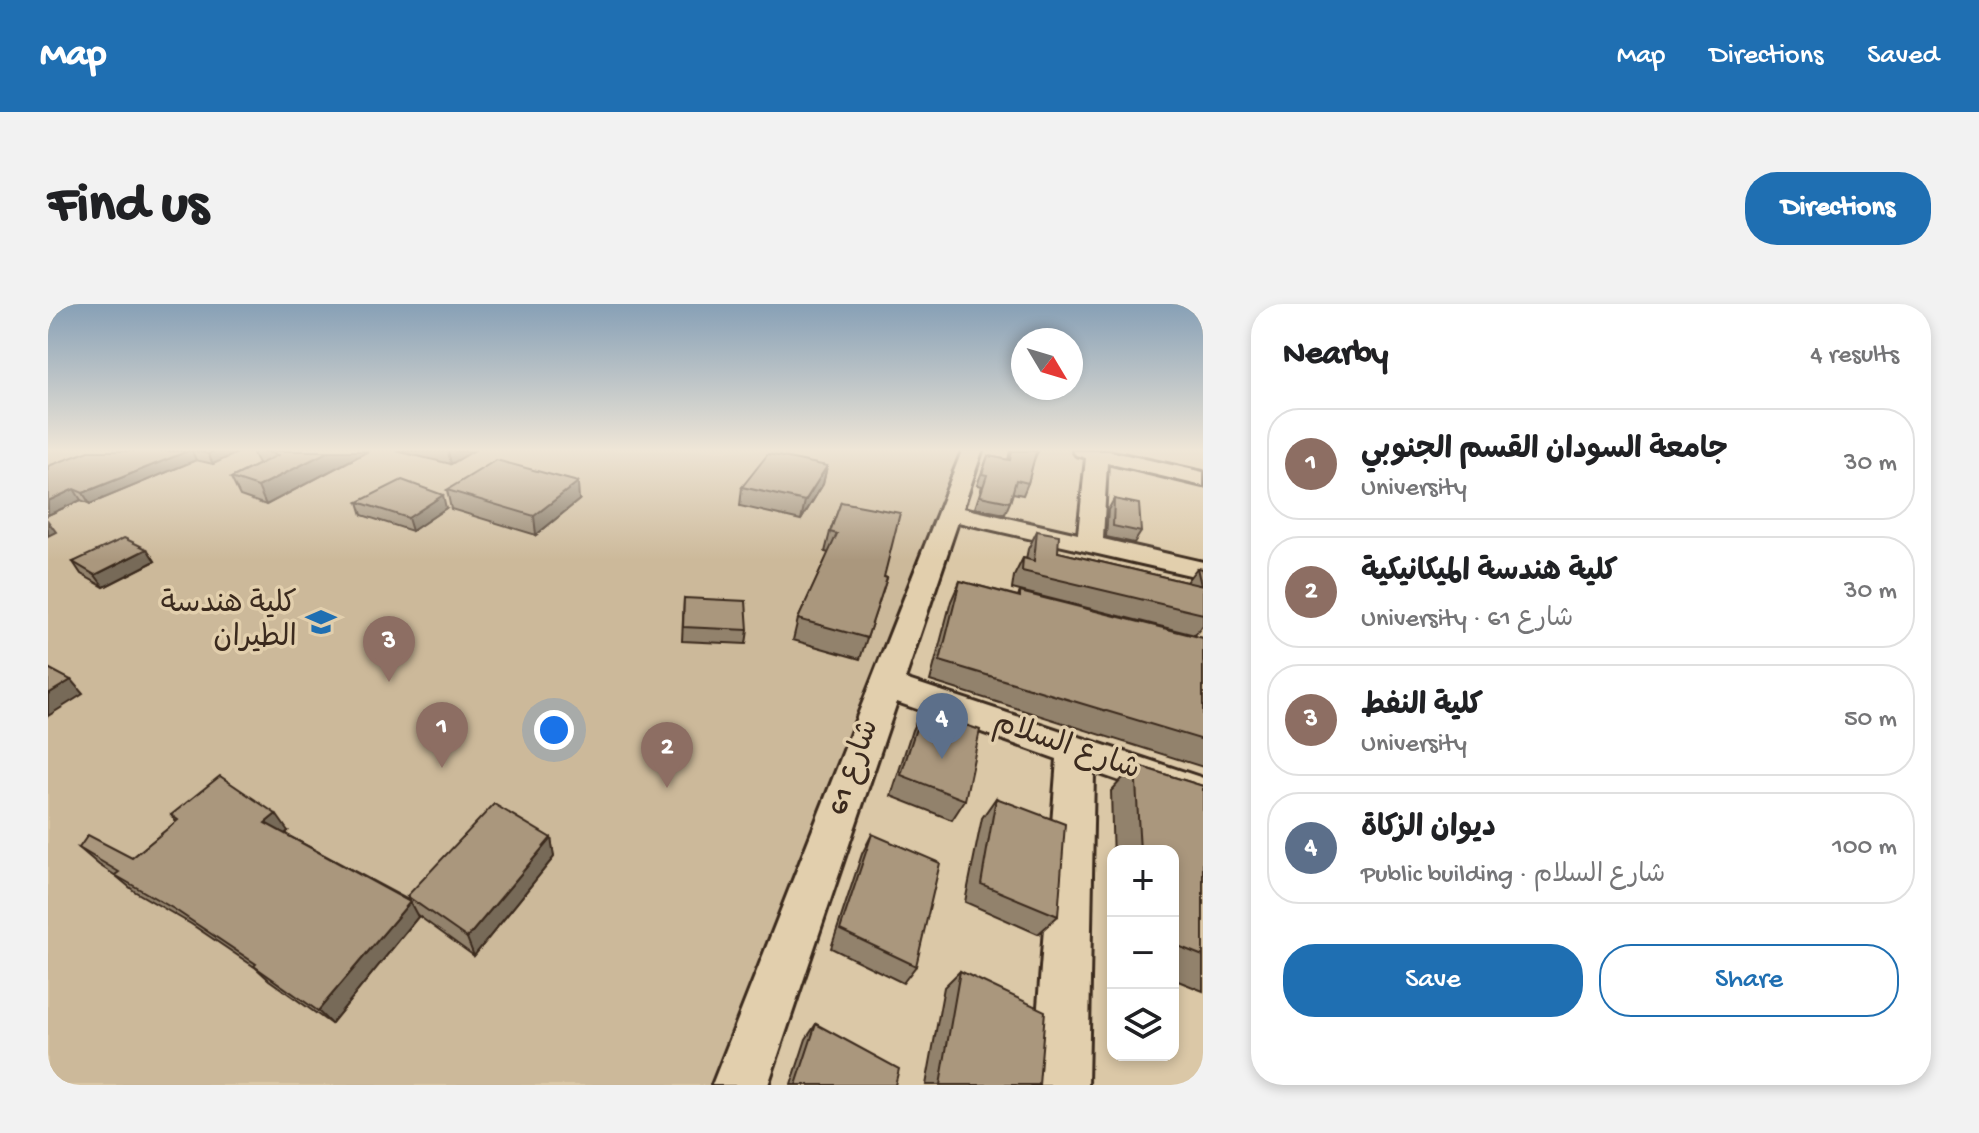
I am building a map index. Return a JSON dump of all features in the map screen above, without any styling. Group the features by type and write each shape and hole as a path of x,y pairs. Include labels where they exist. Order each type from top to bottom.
{"street":[{"name":"شارع 61","path":"740,1085 885,685 940,582 948,512 958,487"},
{"path":"1090,487 1090,544"},
{"path":"948,512 1203,570"},
{"name":"شارع السلام","path":"885,685 1203,794"},
{"path":"1060,1085 1076,752"}],"shaded area":[{"path":"48,487 945,487 713,1085 48,1085"}],"building":[{"path":"48,487 97,487 83,493 74,489 48,501"},
{"path":"387,487 422,487 443,495 408,518 358,502"},
{"path":"451,487 571,487 534,516 447,490"},
{"path":"744,487 814,487 805,501"},
{"path":"983,487 1014,487 1010,502 980,496"},
{"path":"1114,499 1139,504 1141,532 1113,526"},
{"path":"841,502 900,513 884,577 887,578 867,638 798,619 837,534 830,532"},
{"path":"1037,531 1059,535 1058,552 1203,586 1203,614 1022,571 1023,558 1034,561"},
{"path":"124,538 147,549 95,575 73,562"},
{"path":"1197,568 1203,569 1203,586 1201,585"},
{"path":"960,581 1020,597 1020,592 1203,638 1203,740 940,661"},
{"path":"684,598 746,601 748,630 683,627"},
{"path":"48,668 71,680 48,694"},
{"path":"922,710 980,730 965,800 901,775"},
{"path":"1135,765 1203,786 1203,956 1179,946 1179,845 1140,845"},
{"path":"220,776 276,814 265,823 410,902 318,1011 254,966 256,964 174,909 115,875 119,872 79,848 88,835 132,858 178,820 171,815"},
{"path":"996,798 1065,824 1058,916 981,884"},
{"path":"494,804 551,838 467,938 407,896"},
{"path":"872,834 940,863 916,966 840,930"},
{"path":"960,971 1045,1011 1039,1085 940,1085"},
{"path":"816,1024 899,1069 895,1085 796,1085"}],"place":[{"name":"كلية هندسة الطيران","path":"321,622"},
{"name":"كلية النفط","path":"389,682"},
{"name":"ديوان الزكاة","path":"942,759"},
{"name":"جامعة السودان القسم الجنوبي","path":"442,768"},
{"name":"كلية هندسة الميكانيكية","path":"667,788"}]}
